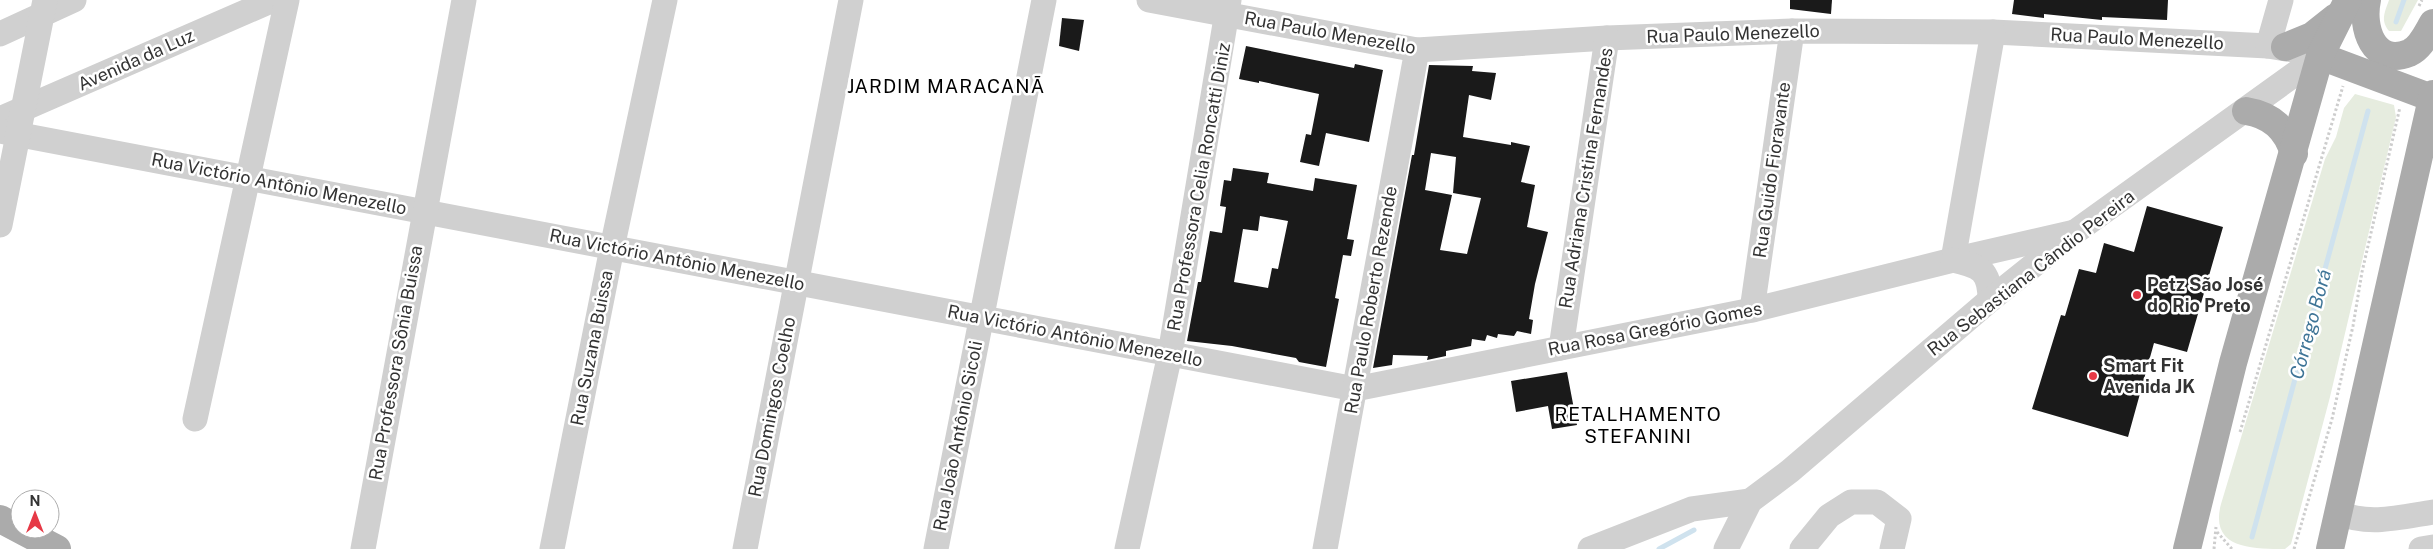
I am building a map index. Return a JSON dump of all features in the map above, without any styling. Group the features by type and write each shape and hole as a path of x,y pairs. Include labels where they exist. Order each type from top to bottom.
{"main road":[{"path":"2276,46 2312,36 2324,29 2353,3"},
{"path":"2353,3 2364,22 2366,34 2379,51 2391,54 2409,53 2424,40 2433,23"},
{"path":"2203,536 2233,363 2294,154 2320,56 2353,3"},
{"path":"2320,56 2433,98"},
{"path":"2330,549 2433,94"},
{"path":"2246,111 2265,116 2277,124 2287,136 2294,154"},
{"path":"2297,548 2352,456"},
{"path":"0,519 57,549"}],"street":[{"path":"0,34 44,7 74,0"},
{"name":"Avenida da Luz","path":"24,109 273,0"},
{"path":"195,419 287,0"},
{"name":"Rua Professora Sônia Buissa","path":"363,549 423,212 464,0"},
{"name":"Rua Suzana Buissa","path":"552,549 612,248 665,0"},
{"name":"Rua Domingos Coelho","path":"745,549 851,0"},
{"name":"Rua João Antônio Sicoli","path":"936,549 1044,0"},
{"name":"Rua Paulo Menezello","path":"1149,0 1229,7 1417,50 1607,38 1792,31 1993,32 2276,46 2320,56"},
{"path":"2276,46 2282,3"},
{"path":"0,225 6,128 24,109 44,7"},
{"name":"Rua Professora Celia Roncatti Diniz","path":"1127,549 1170,354 1229,7"},
{"name":"Rua Guido Fioravante","path":"1752,310 1792,31"},
{"path":"1990,300 1990,283 1985,274 1973,264 1953,260 1993,32"},
{"name":"Rua Adriana Cristina Fernandes","path":"1561,348 1607,38"},
{"name":"Rua Paulo Roberto Rezende","path":"1325,549 1417,50"},
{"name":"Rua Sebastiana Cândio Pereira","path":"1750,501 1797,465 1990,300 2076,232 2320,56"},
{"name":"Rua Victório Antônio Menezello","path":"6,128 423,212 1355,389"},
{"name":"Rua Rosa Gregório Gomes","path":"1355,389 1752,310 1953,260 2076,232"},
{"path":"1590,549 1692,509 1750,501"},
{"path":"1726,549 1750,501"},
{"path":"1802,549 1829,516 1851,502 1877,502 1899,519 1892,549"},
{"path":"2339,513 2353,519 2374,521 2433,512"},
{"path":"2421,549 2433,547"}],"path":[{"path":"2237,441 2350,68"},
{"path":"2297,548 2332,419 2353,326 2362,272 2404,88"},
{"path":"2203,536 2214,549"},
{"path":"2203,536 2232,549"}],"shaded area":[{"path":"2389,0 2418,0 2401,31 2389,31 2386,27 2384,16"},
{"path":"2355,94 2394,105 2396,117 2330,397 2291,544 2285,549 2247,547 2227,538 2221,530 2219,519 2221,504 2325,159 2336,137 2344,108"}],"building":[{"path":"1790,0 1832,0 1831,14 1790,9"},
{"path":"2014,0 2168,0 2167,20 2102,17 2102,20 2044,14 2044,18 2012,14"},
{"path":"1062,18 1084,20 1079,51 1059,46"},
{"path":"1246,46 1354,68 1355,64 1383,70 1369,142 1326,133 1319,166 1300,162 1306,134 1311,135 1319,94 1259,81 1259,83 1239,79"},
{"path":"1429,65 1473,66 1472,71 1496,73 1491,100 1469,95 1463,137 1511,145 1511,142 1530,146 1521,182 1535,185 1527,227 1548,232 1535,284 1529,319 1533,320 1531,334 1517,331 1514,336 1498,334 1497,338 1487,335 1485,341 1472,339 1471,346 1446,351 1446,356 1427,360 1428,356 1393,355 1392,365 1373,368 1412,155 1414,155","holes":["1431,153 1456,157 1453,193 1481,198 1467,254 1440,250 1452,195 1425,190"]},
{"path":"1233,168 1269,173 1267,183 1313,191 1315,178 1357,185 1347,239 1354,240 1351,256 1343,255 1335,298 1339,299 1326,367 1299,362 1296,358 1232,346 1187,341 1198,282 1201,282 1210,231 1222,233 1226,207 1220,206 1224,180 1231,181","holes":["1260,216 1288,221 1278,269 1272,268 1268,288 1234,282 1243,229 1258,231"]},
{"path":"2147,206 2223,227 2187,352 2154,343 2128,437 2032,409 2061,315 2065,316 2079,269 2096,273 2104,243 2134,252"},
{"path":"1567,372 1577,425 1552,429 1548,406 1516,412 1511,381"}],"waterway":[{"name":"Córrego Borá","path":"2396,22 2404,0"},
{"name":"Córrego Borá","path":"2252,537 2368,111"},
{"path":"1659,549 1694,530"}],"place":[{"name":"Petz São José do Rio Preto","path":"2137,295"},
{"name":"Smart Fit Avenida JK","path":"2093,376"}],"district":[{"name":"JARDIM MARACANÃ","path":"946,86"},
{"name":"RETALHAMENTO STEFANINI","path":"1638,425"}]}
